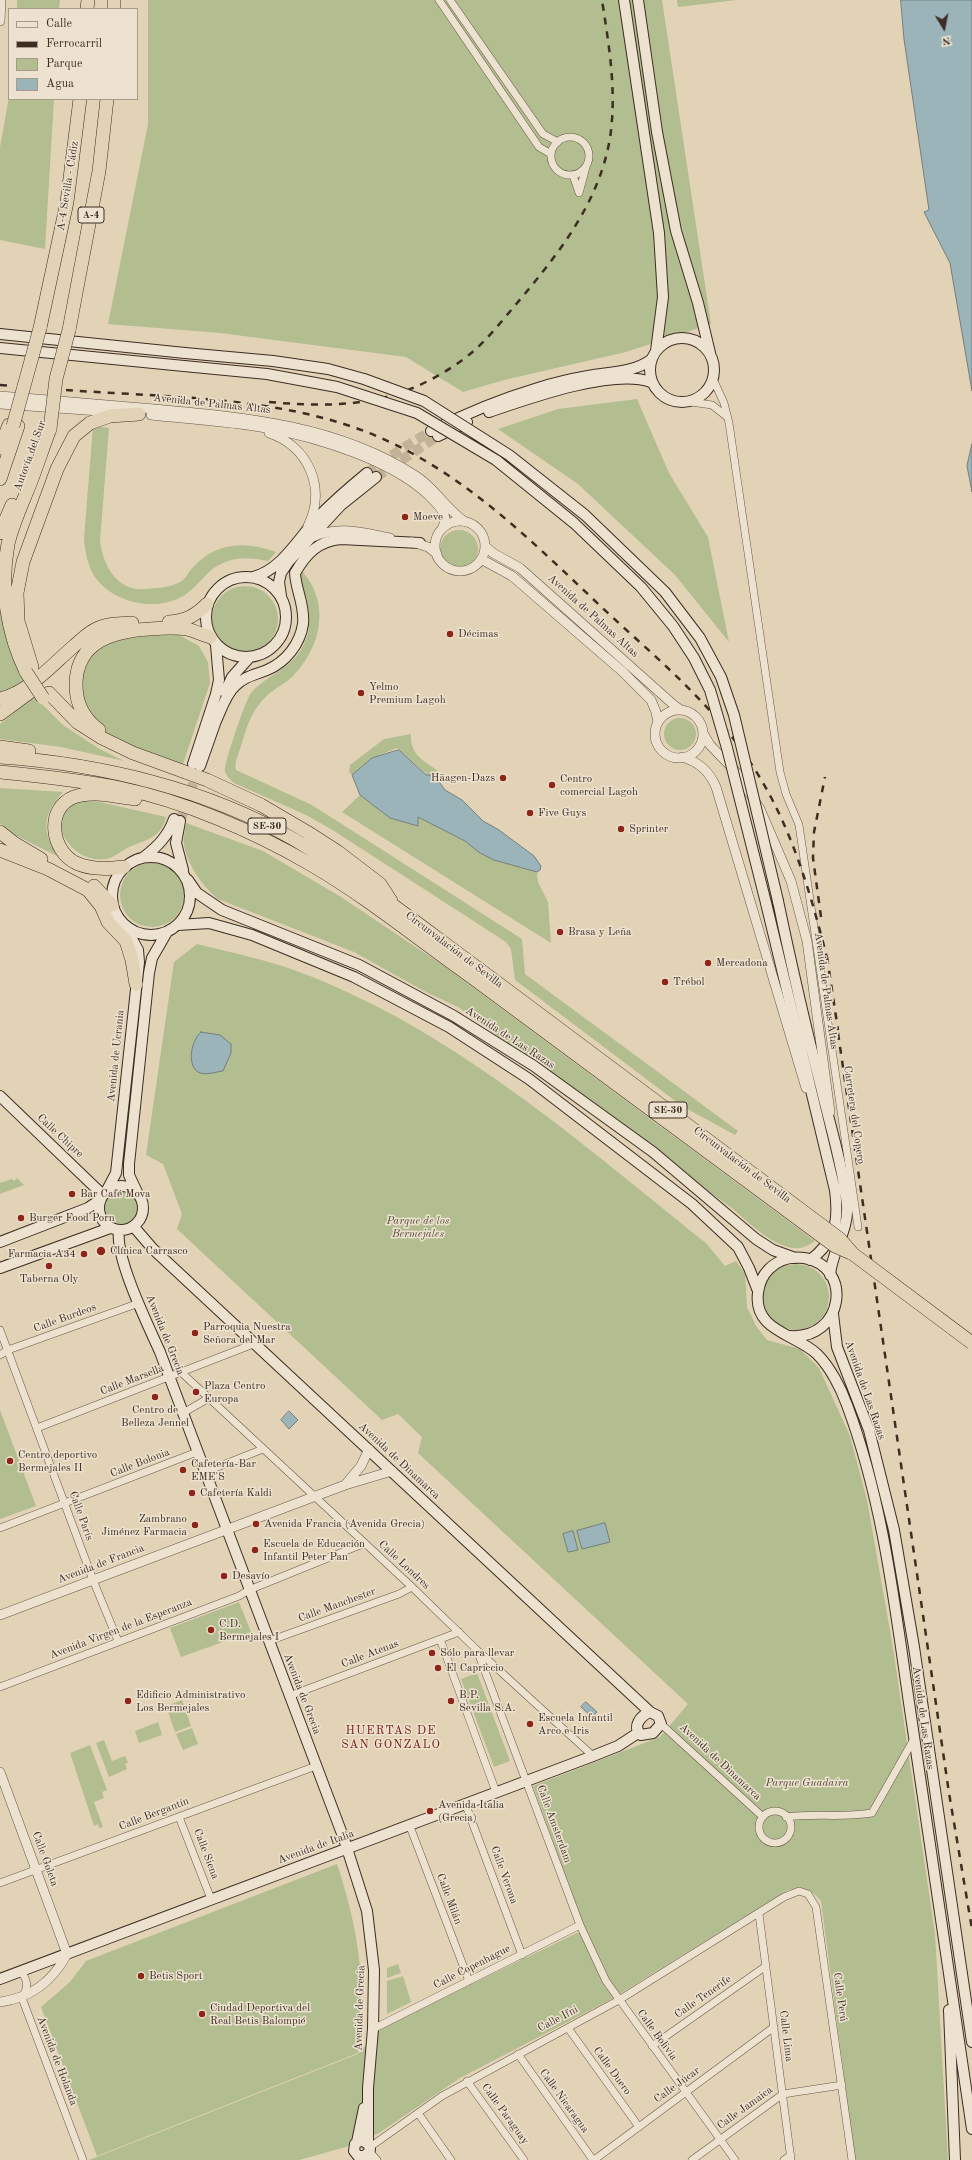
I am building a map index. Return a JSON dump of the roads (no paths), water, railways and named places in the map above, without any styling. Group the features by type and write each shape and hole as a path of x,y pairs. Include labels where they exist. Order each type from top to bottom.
{"highway":[{"name":"A-4 Sevilla - Cádiz","path":"13,426 40,328 53,273 67,202 80,100"},
{"name":"Autovía del Sur","path":"0,533 45,429 69,330 98,171 107,100"},
{"path":"29,670 18,621 17,593 23,562 57,469 74,436 90,423 110,416 140,414"},
{"path":"0,448 13,426"},
{"path":"0,465 13,426"},
{"path":"0,479 13,426"},
{"path":"45,429 15,521 8,545 5,565 7,614 17,653 46,696 74,726 129,758 260,809 306,832"},
{"path":"0,539 8,516"},
{"path":"0,699 12,695 29,685 93,631 108,625 185,620 196,614 208,604"},
{"path":"0,714 35,688 90,638 123,624"},
{"path":"133,753 95,727 80,708 76,695 78,668 90,649 105,637 129,630 176,628 188,629 213,641"},
{"path":"46,696 77,722 102,738 133,753 214,783 261,805 306,832 338,852 380,884 394,906"},
{"path":"0,747 58,756 126,775"},
{"name":"Circunvalación de Sevilla","path":"0,757 45,760 126,775 215,804 294,839 340,868 394,906 476,974"},
{"name":"Circunvalación de Sevilla","path":"0,772 40,776 120,788 169,802 245,830 310,864 476,974 840,1239 853,1254 972,1343"},
{"path":"124,867 93,868 76,862 68,857 62,850 56,837 55,820 61,806 75,796 93,794 169,802"},
{"path":"0,832 35,857"},
{"path":"0,845 35,857 91,883 112,905"},
{"path":"0,850 48,869 88,890 101,906 108,922 126,941 132,960 136,984"}],"main road":[{"path":"624,0 659,233 663,297 654,355 650,366 652,382 662,396 670,401 691,402 705,393 713,379 713,361 698,303 676,231 657,132 638,0"},
{"path":"0,334 273,361 328,369 364,378 424,401 509,455 585,515 665,592 700,638 722,677 734,715 778,901 794,978 832,1131"},
{"path":"652,382 631,378 561,388 487,413 434,434 473,411 538,388 574,378 628,370 638,367 654,355 664,344 673,339 683,338 694,340 703,345 710,353"},
{"path":"0,348 267,374 337,387 417,413 496,460 574,523 641,587 673,626 694,658 710,690 728,748 835,1190 837,1220 833,1233 822,1249 810,1260"},
{"path":"213,641 225,652 237,657 249,658 267,651 281,638 286,626 286,613 279,591 281,573 306,537 340,496 371,475"},
{"path":"306,537 263,575 253,578 236,578 221,585 213,594 208,604 205,615 206,627 213,641 219,680 196,765 234,686 249,675 267,670 285,659 298,642 303,624 303,605 296,586 295,573 315,547 329,540 341,539 420,543"},
{"path":"253,578 265,582 275,590 282,600"},
{"path":"216,721 227,685 249,658"},
{"path":"144,857 158,846 177,820 176,843 179,860 186,876 191,892 190,904 186,915 178,925 167,932 156,935 145,935 134,932 119,920 112,905 113,884 124,867 133,860 155,856 176,864 186,876"},
{"name":"Avenida de Las Razas","path":"186,876 197,893 222,910 359,965 454,1016 534,1066 653,1152 756,1239 773,1250 795,1258"},
{"path":"178,925 209,924 252,935 354,976 449,1026 529,1079 692,1204 738,1248 749,1268 758,1291"},
{"name":"Avenida de Ucrania","path":"104,1195 116,1173 139,962 138,950 125,926"},
{"path":"0,1268 114,1229 134,1227 140,1219 143,1210 142,1200 131,1182 129,1164 149,973 152,958 167,932"},
{"name":"Calle Chipre","path":"2,1101 104,1195"},
{"name":"Avenida de Palmas Altas","path":"830,1275 831,1264 843,1236 847,1206 832,1131"},
{"path":"0,1242 83,1210 104,1195 122,1186 137,1192"},
{"path":"104,1195 99,1213 103,1221 114,1229"},
{"name":"Avenida de Dinamarca","path":"134,1227 147,1243 650,1712"},
{"name":"Avenida de Grecia","path":"114,1229 118,1246 139,1303 170,1378 347,1848 367,1911 372,1938 374,1970 373,2029 368,2088"},
{"path":"795,1258 810,1260 821,1266 830,1275 837,1294 833,1314 825,1324 815,1332 807,1335 790,1336 773,1329 765,1320 758,1303 758,1291 762,1278 770,1268 782,1261 795,1258"},
{"name":"Avenida de Las Razas","path":"833,1314 837,1347 869,1430 894,1530 916,1662 972,2042"},
{"name":"Avenida de Las Razas","path":"790,1336 816,1354 830,1370 847,1403 865,1462 882,1536 894,1602 972,2129"},
{"path":"650,1712 658,1716 661,1724 649,1735 641,1735 638,1733 636,1726 642,1718 650,1712"},
{"name":"Avenida de Italia","path":"0,1979 211,1899 334,1855 347,1848 409,1824 593,1756 618,1746 638,1733"},
{"path":"959,1952 972,2006"},
{"path":"946,1954 955,2160"},
{"path":"368,2088 369,2151"},
{"path":"354,2151 368,2088"},
{"path":"354,2151 364,2140 369,2151"},
{"path":"354,2151 358,2156 362,2157 369,2151"}],"street":[{"path":"0,21 1,0"},
{"path":"439,0 539,147 551,154"},
{"path":"450,0 543,134 558,142"},
{"path":"573,175 579,193 586,165 588,153 581,141 567,138 558,142 551,154 551,160 556,169 561,173 573,175 579,173 586,165"},
{"name":"Carretera del Copero","path":"713,379 724,403 728,418 780,772 786,794 799,825 858,1227"},
{"name":"Avenida de Palmas Altas","path":"0,396 225,416 266,421 310,431 358,446 417,476 434,490 453,513 464,521"},
{"path":"691,402 712,405 722,411 728,418"},
{"name":"Avenida de Palmas Altas","path":"0,404 140,414 227,423 266,428 308,438 354,453 412,481 428,494 441,509 445,520 442,529"},
{"path":"227,423 279,437 304,458 313,475 315,495 313,516 306,537"},
{"path":"306,537 340,530 420,543 437,554 445,565 458,570 471,568 481,560 485,546 484,539 477,527 464,521 449,524 442,529 438,536 436,545 437,554"},
{"name":"Avenida de Palmas Altas","path":"485,546 493,553 520,568 681,710"},
{"name":"Avenida de Palmas Altas","path":"481,560 512,576 623,672 651,700 655,706 658,723"},
{"path":"682,757 697,749 703,739 703,733 697,717 681,710 668,713 658,723 656,737 662,750 674,757 682,757 692,760 702,766 713,779 781,1008 824,1141"},
{"name":"Avenida de Palmas Altas","path":"703,733 710,745 737,774 760,809 792,881 807,941 832,1131"},
{"name":"Calle Burdeos","path":"0,1355 8,1350 139,1303"},
{"name":"Calle París","path":"0,1330 93,1580 118,1641"},
{"name":"Calle Marsella","path":"37,1428 256,1344"},
{"name":"Calle Londres","path":"182,1373 412,1587 477,1650 593,1756"},
{"path":"183,1413 209,1398"},
{"path":"205,1472 264,1449"},
{"path":"345,1485 361,1466 369,1449"},
{"name":"Calle Bolonia","path":"0,1528 198,1452"},
{"path":"361,1466 360,1472 367,1478"},
{"name":"Avenida de Francia","path":"0,1615 314,1496 392,1471"},
{"name":"Avenida Virgen de la Esperanza","path":"0,1687 239,1596 249,1590 365,1543"},
{"name":"Calle Manchester","path":"269,1641 399,1594 412,1587"},
{"name":"Calle Atenas","path":"289,1696 459,1632"},
{"path":"440,1639 496,1792"},
{"name":"Calle Amsterdam","path":"477,1650 580,1925 606,1981 619,2000"},
{"name":"Avenida de Dinamarca","path":"661,1724 762,1817"},
{"path":"786,1817 802,1815 849,1817 872,1813 914,1739"},
{"name":"Calle Bergantín","path":"0,1884 316,1766"},
{"name":"Calle Goleta","path":"0,1772 67,1954"},
{"name":"Calle Verona","path":"465,1803 522,1955"},
{"path":"772,1812 777,1812 786,1817 790,1825 788,1834 777,1842 768,1841 761,1835 759,1826 762,1817 772,1812"},
{"name":"Calle Siena","path":"180,1817 211,1899"},
{"name":"Calle Milán","path":"409,1824 469,1981"},
{"name":"Calle Perú","path":"759,1914 784,1897 799,1891 808,1894 816,1908 852,2160"},
{"name":"Calle Lima","path":"759,1914 791,2158"},
{"name":"Calle Ifni","path":"369,2151 418,2113 467,2081 619,2000 759,1914"},
{"name":"Calle Copenhague","path":"373,2029 580,1925"},
{"path":"0,2002 22,1998 48,1980 67,1954"},
{"name":"Calle Tenerife","path":"652,2046 766,1966"},
{"path":"20,1971 27,1984 27,1990 22,1998"},
{"name":"Avenida de Holanda","path":"22,1998 83,2160"},
{"name":"Calle Bolivia","path":"619,2000 735,2160"},
{"name":"Calle Júcar","path":"594,2160 774,2027"},
{"name":"Calle Duero","path":"568,2028 639,2127"},
{"name":"Calle Nicaragua","path":"518,2054 594,2160"},
{"name":"Calle Paraguay","path":"467,2081 524,2160"},
{"name":"Calle Jamaica","path":"692,2160 783,2094 842,2085"},
{"path":"418,2113 452,2160"},
{"path":"369,2151 377,2160"},
{"path":"784,2160 791,2158"}],"water":[{"path":"901,0 972,0 972,391 950,263 924,212 929,210 904,39"},
{"path":"972,444 972,492 967,466"},
{"path":"399,750 426,775 434,775 445,790 462,800 483,821 499,830 534,856 541,866 540,870 537,872 494,860 480,853 465,841 418,817 418,826 390,818 360,795 352,775 372,758"},
{"path":"201,1032 220,1035 231,1044 231,1053 223,1071 204,1074 198,1072 194,1068 191,1058 193,1046 195,1040"},
{"path":"289,1411 298,1420 289,1429 281,1420"},
{"path":"605,1523 610,1542 582,1549 577,1531"},
{"path":"573,1531 578,1550 568,1552 563,1534"},
{"path":"586,1702 597,1712 592,1717 581,1707"}],"tunnel":[{"path":"367,473 431,431"},
{"path":"376,477 438,436"},
{"path":"180,821 198,770"}],"railway":[{"path":"269,402 319,405 352,403 384,398 410,389 441,374 469,355 488,337 518,302 548,265 575,226 587,206 605,162 610,138 613,103 611,69 602,0"},
{"path":"0,385 14,386"},
{"path":"66,390 211,400 283,409 319,417 353,427 391,442 426,461 491,507 552,560 686,686 721,723 737,744 766,788 789,835 807,885 828,962"},
{"path":"821,917 813,858 814,832 825,777"},
{"path":"827,957 838,1030"},
{"path":"838,1033 949,1793 972,1929"}],"place":[{"name":"Moeve","path":"405,517"},
{"name":"Décimas","path":"450,634"},
{"name":"Yelmo Premium Lagoh","path":"361,693"},
{"name":"Häagen-Dazs","path":"503,778"},
{"name":"Centro comercial Lagoh","path":"552,785"},
{"name":"Five Guys","path":"530,813"},
{"name":"Sprinter","path":"621,829"},
{"name":"Brasa y Leña","path":"560,932"},
{"name":"Mercadona","path":"708,963"},
{"name":"Trébol","path":"665,982"},
{"name":"Bar Café Mova","path":"72,1194"},
{"name":"Burger Food Porn","path":"21,1218"},
{"name":"Clínica Carrasco","path":"101,1251"},
{"name":"Farmacia A34","path":"84,1254"},
{"name":"Taberna Oly","path":"49,1266"},
{"name":"Parroquia Nuestra Señora del Mar","path":"195,1333"},
{"name":"Plaza Centro Europa","path":"196,1392"},
{"name":"Centro de Belleza Jennel","path":"155,1397"},
{"name":"Centro deportivo Bermejales II","path":"10,1461"},
{"name":"Cafetería-Bar EME'S","path":"183,1470"},
{"name":"Cafetería Kaldi","path":"192,1493"},
{"name":"Avenida Francia (Avenida Grecia)","path":"256,1524"},
{"name":"Zambrano Jiménez Farmacia","path":"195,1525"},
{"name":"Escuela de Educación Infantil Peter Pan","path":"255,1550"},
{"name":"Desavío","path":"224,1576"},
{"name":"C.D. Bermejales I","path":"211,1630"},
{"name":"Sólo para llevar","path":"432,1653"},
{"name":"El Capriccio","path":"438,1668"},
{"name":"Edificio Administrativo Los Bermejales","path":"128,1701"},
{"name":"B.P. Sevilla S.A.","path":"451,1701"},
{"name":"Escuela Infantil Arco e Iris","path":"530,1724"},
{"name":"Avenida Italia (Grecia)","path":"430,1811"},
{"name":"Betis Sport","path":"141,1976"},
{"name":"Ciudad Deportiva del Real Betis Balompié","path":"202,2014"}],"district":[{"name":"HUERTAS DE SAN GONZALO","path":"391,1738"}],"park label":[{"name":"Parque de los Bermejales","path":"418,1227"},
{"name":"Parque Guadaíra","path":"807,1783"}]}
